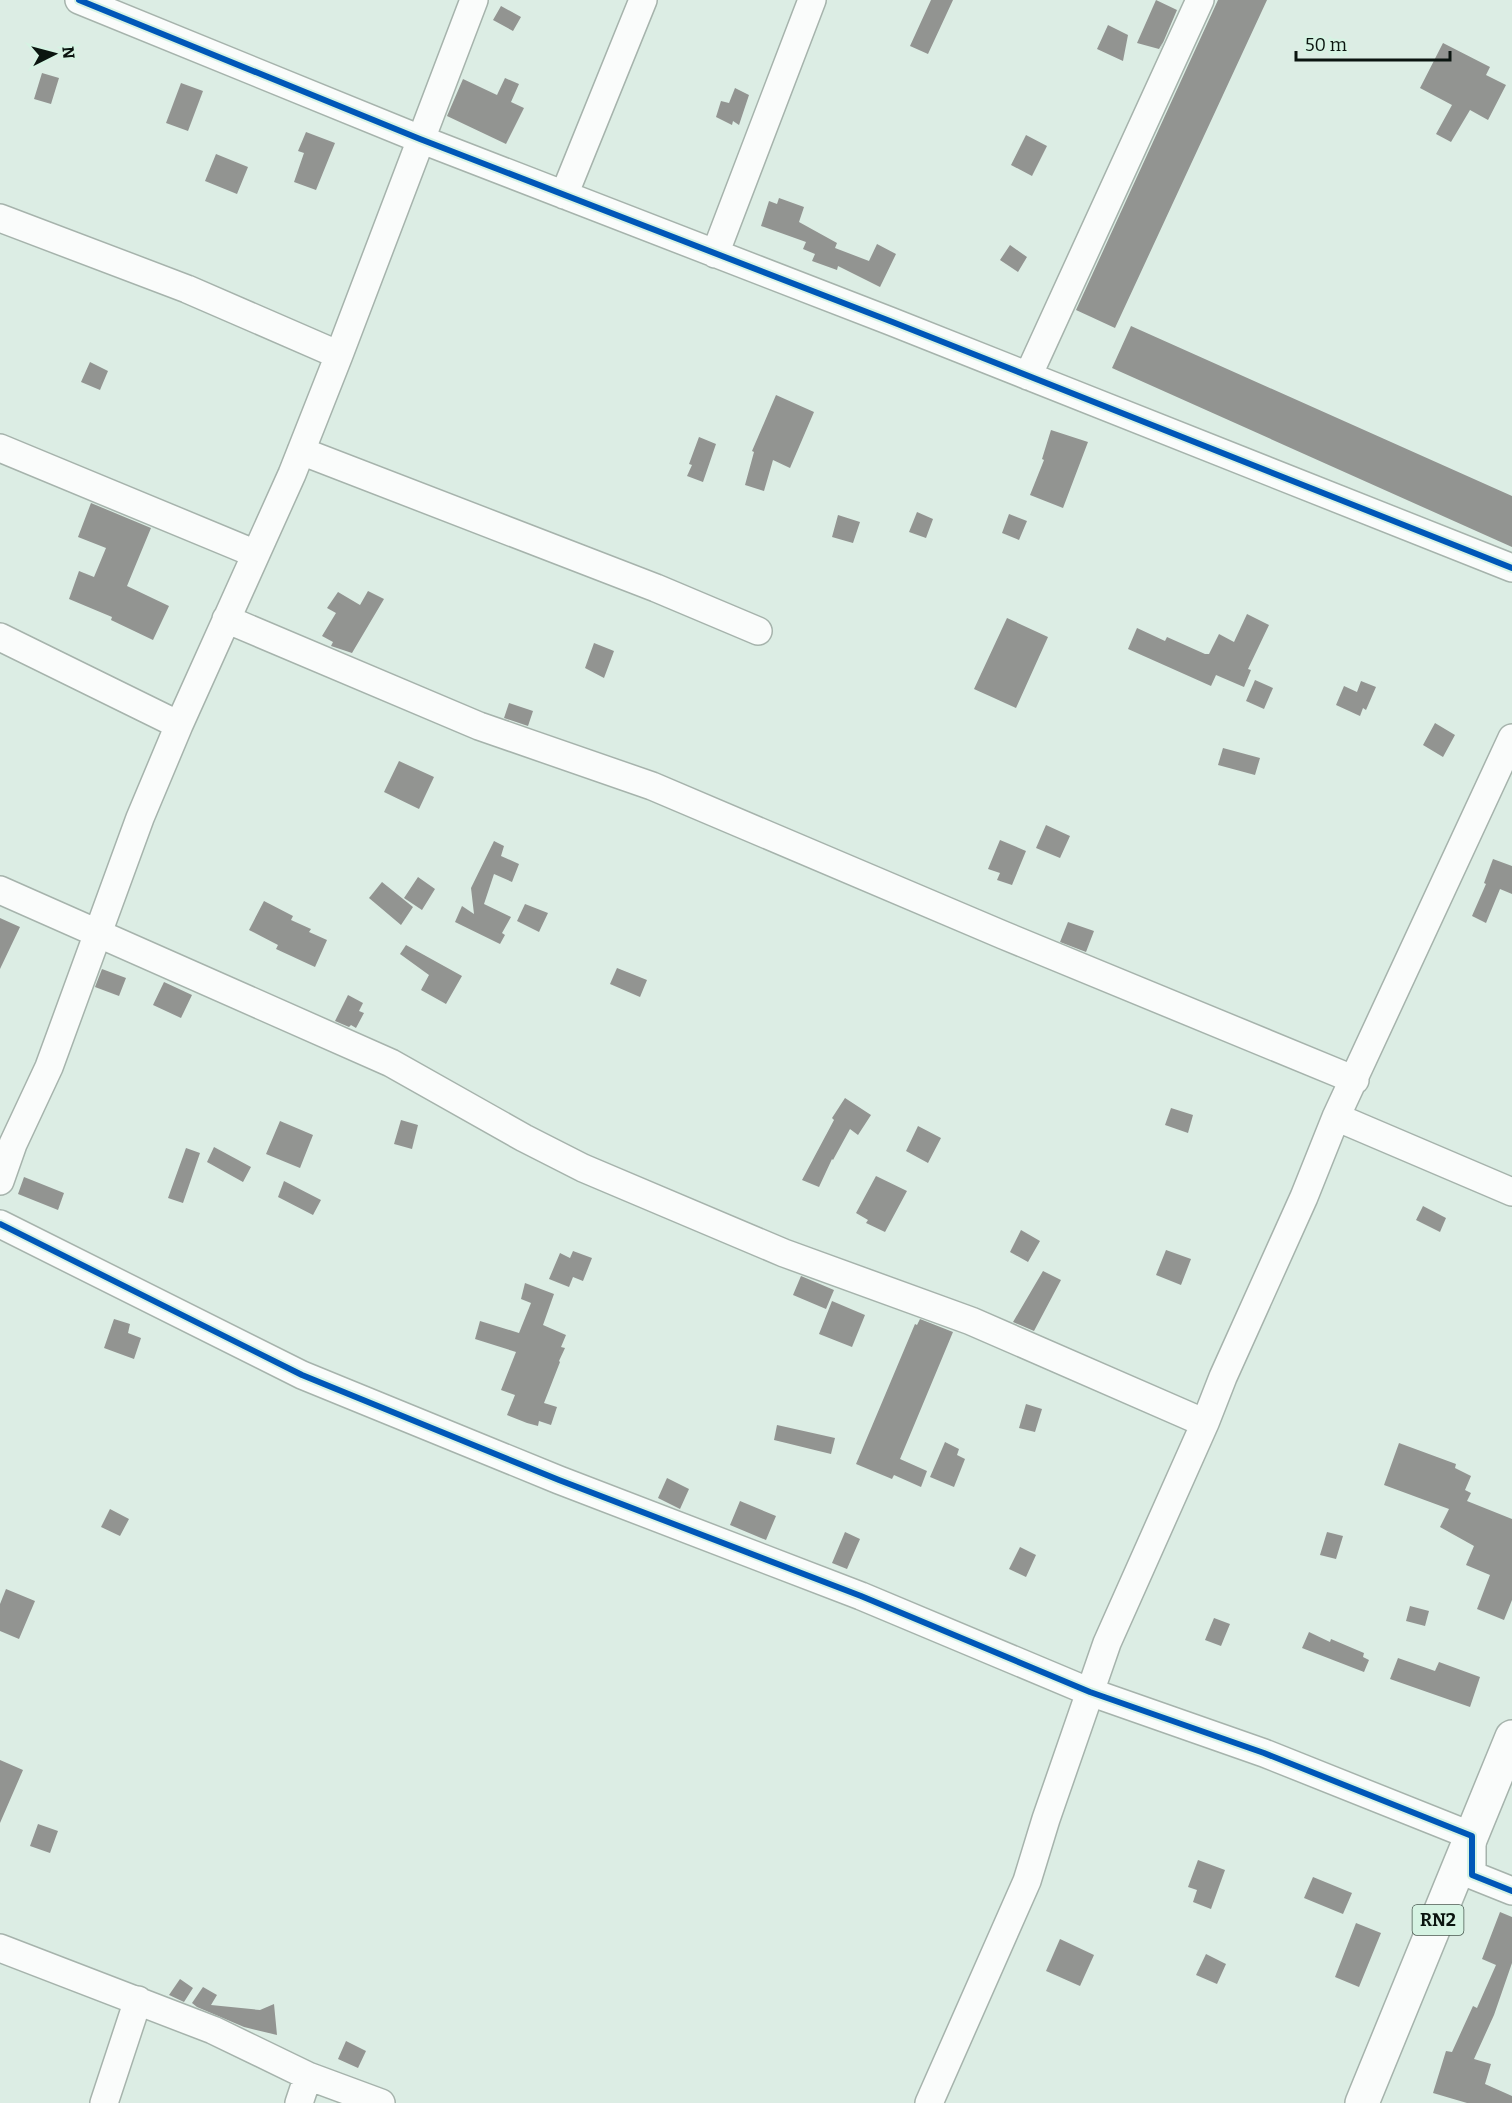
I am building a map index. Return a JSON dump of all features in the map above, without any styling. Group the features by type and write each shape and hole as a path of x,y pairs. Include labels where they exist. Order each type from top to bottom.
{"highway":[{"name":"RN2","path":"1362,2103 1512,1737"}],"street":[{"path":"79,0 420,140 1028,376 1512,568"},
{"path":"0,1181 6,1140 49,1067 140,818 301,451 474,0"},
{"path":"564,195 643,0"},
{"path":"715,254 812,0"},
{"path":"1028,376 1200,0"},
{"path":"0,218 187,289 339,355"},
{"path":"0,448 256,555"},
{"path":"301,451 656,588 758,631"},
{"path":"226,619 479,726 652,786 1003,935 1355,1080"},
{"path":"0,637 179,725"},
{"path":"928,2103 1027,1881 1046,1818 1116,1622 1304,1197 1336,1117 1512,738"},
{"path":"0,890 391,1063 524,1138 583,1168 784,1253 971,1321 1205,1423"},
{"path":"1336,1117 1512,1192"},
{"path":"0,1224 302,1375 559,1480 861,1596 1090,1692 1264,1753 1472,1836 1472,1875 1512,1891"},
{"path":"0,1948 213,2030 308,2076 381,2103"},
{"path":"104,2103 138,2000"},
{"path":"299,2103 308,2076"}],"building":[{"path":"931,0 953,0 928,54 910,46"},
{"path":"1156,0 1177,10 1159,52 1163,42 1159,49 1137,43"},
{"path":"1218,0 1267,0 1115,328 1076,310"},
{"path":"501,6 521,17 513,31 493,20"},
{"path":"1108,25 1128,35 1123,61 1097,49"},
{"path":"1443,43 1490,67 1486,75 1506,85 1488,120 1470,110 1451,142 1436,134 1452,105 1420,88"},
{"path":"42,73 59,78 51,104 34,99"},
{"path":"505,78 519,84 511,102 524,108 506,144 447,116 463,79 497,95"},
{"path":"181,83 203,91 188,131 166,123"},
{"path":"735,88 749,95 739,125 733,121 732,125 716,117 721,101 729,103"},
{"path":"306,132 335,143 316,190 294,182 304,153 298,151"},
{"path":"1026,135 1047,146 1032,176 1011,165"},
{"path":"216,154 248,167 237,194 205,181"},
{"path":"779,198 804,207 799,222 837,243 835,248 869,261 877,244 896,254 880,287 838,266 837,270 812,261 815,254 803,249 806,242 761,226 769,201 777,204"},
{"path":"1010,245 1027,257 1018,272 1000,260"},
{"path":"1131,326 1512,496 1512,547 1112,368"},
{"path":"90,362 108,371 100,390 81,382"},
{"path":"776,395 814,412 790,468 773,460 764,491 745,485 754,452 752,451"},
{"path":"1051,430 1088,442 1063,508 1030,495 1044,460 1042,459"},
{"path":"699,437 716,444 703,482 687,476"},
{"path":"91,503 151,528 127,586 169,606 153,640 111,620 112,617 69,599 79,571 94,577 106,548 78,537"},
{"path":"917,512 933,519 926,538 909,532"},
{"path":"1009,514 1027,521 1019,540 1002,533"},
{"path":"838,515 860,522 853,543 832,537"},
{"path":"368,591 384,599 352,653 331,646 333,642 322,636 336,613 327,608 338,592 360,605"},
{"path":"1247,614 1269,625 1248,669 1251,670 1244,687 1216,675 1211,686 1128,649 1137,628 1165,641 1167,637 1209,654 1219,634 1234,642"},
{"path":"1007,618 1048,637 1016,708 974,689"},
{"path":"594,643 614,651 604,678 585,668"},
{"path":"1255,680 1273,688 1264,709 1246,701"},
{"path":"1361,681 1376,687 1366,710 1363,708 1360,716 1336,705 1344,686 1357,692"},
{"path":"509,703 533,711 528,726 504,718"},
{"path":"1435,723 1455,735 1443,757 1423,745"},
{"path":"1223,748 1260,758 1255,775 1218,765"},
{"path":"399,761 434,777 419,809 384,792"},
{"path":"1046,825 1070,836 1060,858 1036,848"},
{"path":"1000,840 1026,851 1012,885 997,880 1000,873 988,869"},
{"path":"494,841 504,846 501,856 519,864 512,882 494,874 484,904 511,917 502,933 505,935 500,944 455,922 462,906 474,914 471,888"},
{"path":"1493,859 1512,866 1512,894 1500,889 1486,923 1472,916 1486,884 1484,883"},
{"path":"418,877 435,889 422,910 404,898"},
{"path":"382,882 413,907 401,925 369,898"},
{"path":"264,901 293,916 291,920 311,929 309,932 327,940 315,967 276,949 278,945 249,930"},
{"path":"525,904 548,913 539,932 517,921"},
{"path":"0,918 20,927 0,969"},
{"path":"1068,922 1094,931 1086,952 1060,942"},
{"path":"406,945 462,976 446,1004 421,990 429,975 400,954"},
{"path":"617,968 647,980 640,997 610,984"},
{"path":"102,969 126,978 119,996 95,987"},
{"path":"164,982 192,995 181,1018 153,1005"},
{"path":"348,995 363,1003 359,1011 364,1013 356,1028 335,1021"},
{"path":"845,1098 871,1115 858,1135 850,1129 819,1187 802,1180 834,1120 832,1118"},
{"path":"1171,1108 1193,1115 1188,1133 1165,1125"},
{"path":"401,1120 418,1125 412,1149 394,1144"},
{"path":"280,1121 313,1135 300,1168 266,1154"},
{"path":"918,1126 941,1138 928,1163 906,1151"},
{"path":"214,1147 251,1167 243,1182 207,1162"},
{"path":"186,1148 200,1153 183,1203 168,1198"},
{"path":"876,1176 907,1191 885,1232 866,1223 868,1220 856,1213"},
{"path":"24,1177 64,1193 58,1210 18,1194"},
{"path":"284,1181 321,1200 313,1215 278,1197"},
{"path":"1423,1206 1446,1218 1440,1232 1416,1220"},
{"path":"1021,1230 1040,1241 1028,1262 1010,1252"},
{"path":"1166,1250 1191,1259 1181,1285 1156,1275"},
{"path":"573,1251 592,1258 583,1281 573,1277 569,1287 549,1279 560,1253 570,1258"},
{"path":"1043,1271 1061,1280 1034,1331 1013,1322"},
{"path":"801,1276 834,1290 826,1309 793,1295"},
{"path":"525,1283 554,1294 543,1325 566,1335 561,1347 565,1348 544,1403 557,1407 551,1425 539,1421 538,1426 507,1415 515,1395 501,1390 516,1352 475,1339 480,1321 519,1333 531,1303 521,1299"},
{"path":"832,1301 865,1315 852,1347 819,1334"},
{"path":"114,1319 130,1324 128,1333 141,1338 134,1359 104,1348"},
{"path":"920,1319 953,1332 900,1459 927,1471 921,1487 894,1475 892,1479 856,1464 915,1324 917,1325"},
{"path":"1026,1404 1042,1409 1035,1432 1019,1428"},
{"path":"777,1425 835,1438 831,1454 774,1440"},
{"path":"945,1442 959,1449 957,1455 965,1459 954,1487 930,1477"},
{"path":"1399,1443 1456,1464 1455,1468 1471,1476 1465,1490 1471,1493 1467,1501 1512,1519 1512,1600 1504,1620 1477,1609 1490,1575 1466,1565 1474,1546 1440,1527 1449,1509 1384,1485"},
{"path":"667,1478 689,1489 680,1509 658,1498"},
{"path":"740,1501 776,1516 766,1540 730,1525"},
{"path":"110,1509 129,1519 120,1536 101,1527"},
{"path":"845,1532 860,1539 847,1569 832,1563"},
{"path":"1327,1532 1343,1536 1336,1559 1320,1555"},
{"path":"1020,1547 1036,1555 1026,1577 1009,1569"},
{"path":"6,1589 35,1601 19,1639 0,1631 0,1604"},
{"path":"1410,1606 1429,1611 1425,1626 1406,1621"},
{"path":"1214,1618 1230,1624 1221,1646 1205,1640"},
{"path":"1309,1632 1330,1642 1331,1639 1364,1653 1363,1657 1369,1660 1364,1672 1302,1648"},
{"path":"1398,1658 1435,1671 1439,1662 1480,1677 1470,1707 1390,1679"},
{"path":"0,1760 23,1770 0,1823"},
{"path":"38,1824 58,1831 50,1853 30,1846"},
{"path":"1198,1860 1225,1870 1211,1909 1193,1902 1197,1890 1188,1887"},
{"path":"1313,1877 1352,1893 1343,1914 1304,1898"},
{"path":"1500,1912 1512,1917 1512,1963 1494,2015 1474,2059 1491,2064 1485,2084 1512,2096 1512,2103 1467,2103 1433,2093 1446,2051 1452,2052 1473,2006 1477,2008 1496,1965 1482,1959"},
{"path":"1356,1923 1381,1933 1359,1987 1335,1977"},
{"path":"1060,1939 1094,1955 1080,1986 1046,1971"},
{"path":"1206,1954 1226,1964 1217,1984 1196,1975"},
{"path":"180,1979 193,1988 184,2002 169,1995"},
{"path":"203,1987 217,1995 211,2005 260,2010 274,2004 277,2035 244,2027 197,2007 192,2003"},
{"path":"346,2041 366,2051 358,2068 338,2059"}],"cycle path":[{"path":"79,0 420,139 890,321 1512,568"},
{"path":"0,1224 302,1375 559,1480 861,1596 1090,1692 1264,1753 1472,1836 1472,1875 1512,1891"}]}
